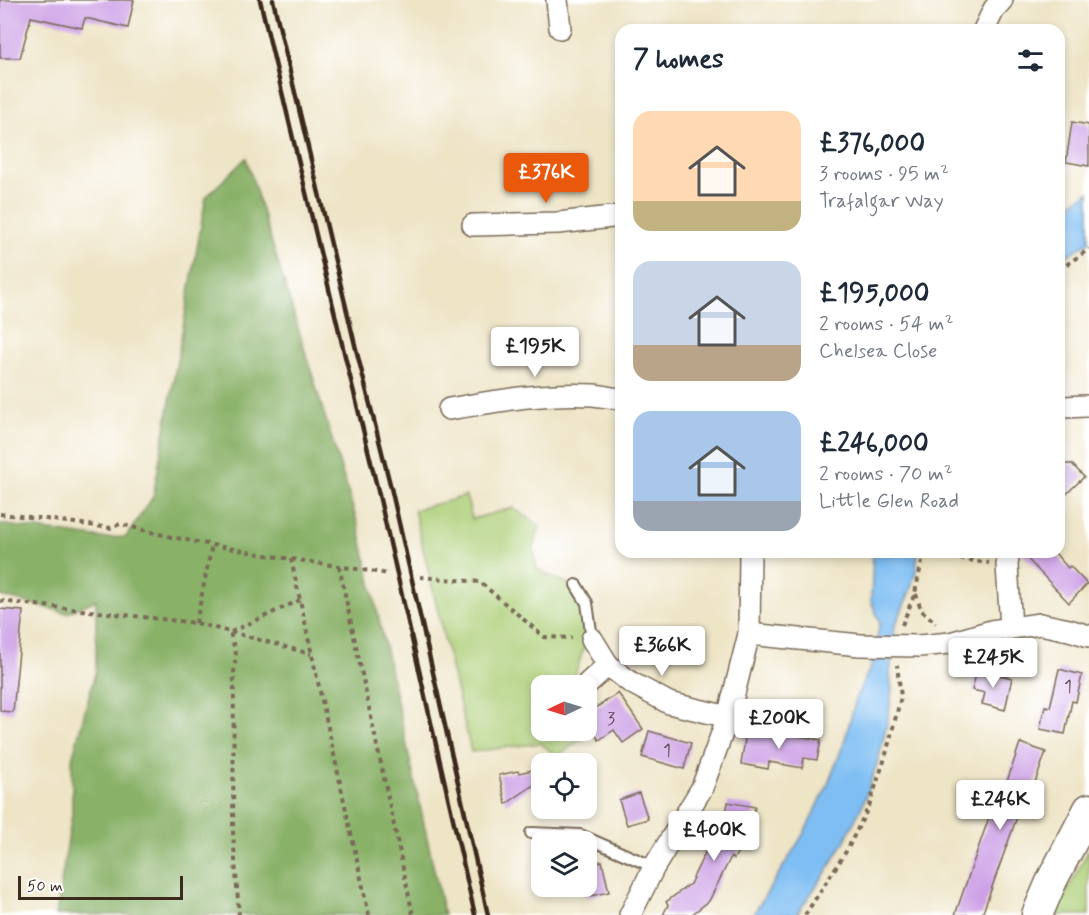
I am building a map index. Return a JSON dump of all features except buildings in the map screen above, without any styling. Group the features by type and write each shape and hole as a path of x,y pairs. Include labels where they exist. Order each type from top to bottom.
{"main road":[{"path":"1037,915 1052,880 1089,809"}],"street":[{"path":"557,0 560,28"},
{"path":"987,24 994,9 1002,0"},
{"path":"473,225 558,223 615,217"},
{"path":"449,409 501,400 556,396 593,395 615,398"},
{"path":"1065,405 1086,406"},
{"path":"630,915 654,867 702,788 728,717 749,634 750,558"},
{"path":"1008,559 1011,628"},
{"path":"749,634 860,645 919,646 950,643 991,631 1040,624 1089,636"},
{"path":"592,639 608,665 630,682 669,703 728,717"},
{"path":"597,675 608,665"}],"lane":[{"path":"576,585 587,603 592,639"},
{"path":"597,842 654,867"}],"path":[{"path":"1065,266 1089,249"},
{"path":"0,514 110,528 120,524 212,545 389,574"},
{"path":"196,623 212,545"},
{"path":"902,626 915,593 923,558"},
{"path":"291,559 369,915"},
{"path":"339,566 414,915"},
{"path":"420,577 480,582 544,637 592,639"},
{"path":"915,593 921,610 944,629 950,643"},
{"path":"230,632 300,600"},
{"path":"0,601 196,623 311,654"},
{"path":"230,632 236,654 233,832 239,915"},
{"path":"805,915 847,850 869,806 885,758 901,697 898,657"}],"green space":[{"path":"246,158 359,528 444,915 56,915 72,814 72,759 96,670 96,600 67,613 0,596 0,524 103,538 126,537 153,497 206,197"},
{"path":"466,496 472,519 513,508 540,526 533,548 537,569 578,588 585,644 575,675 531,675 531,741 580,741 562,753 553,753 540,743 471,752 414,510"},
{"path":"1089,849 1089,915 1055,915"}],"water":[{"path":"1089,192 1089,242 1065,258 1065,207"},
{"path":"873,558 917,558 910,591 895,626 890,675 892,690 888,719 879,758 863,804 827,871 796,915 753,915 803,835 826,789 844,743 857,695 872,664 880,622 871,601"}],"railway":[{"path":"260,0 379,495 475,915"},
{"path":"273,0 392,492 488,915"}]}
